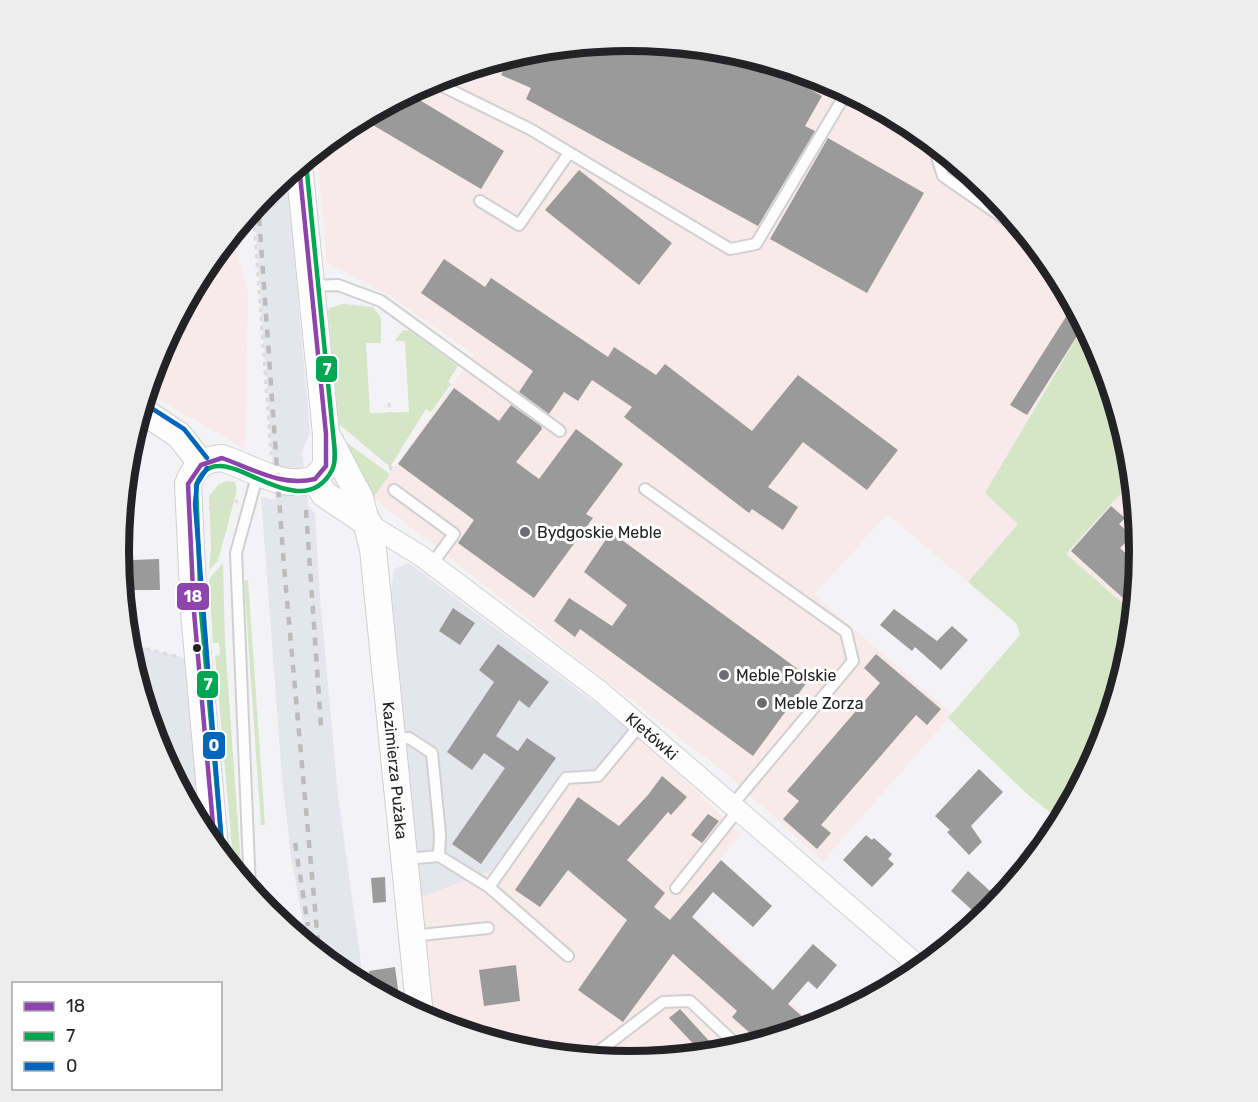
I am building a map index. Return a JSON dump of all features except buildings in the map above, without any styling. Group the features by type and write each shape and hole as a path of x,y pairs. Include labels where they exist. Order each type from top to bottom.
{"street":[{"path":"214,830 187,504 188,484 190,475 201,463 222,458 260,481 315,480 326,466 326,434 313,286 300,174"},
{"path":"148,415 179,435 201,463"},
{"name":"Kazimierza Pużaka","path":"326,434 360,498 369,524 375,557 419,1004"},
{"path":"315,480 324,494 369,524"},
{"name":"Kletówki","path":"369,524 432,564 600,691 913,962"}],"lane":[{"path":"444,87 530,129 730,249 756,244 842,99"},
{"path":"480,201 519,225 568,153"},
{"path":"937,157 943,176 1000,215"},
{"path":"313,286 338,285 381,301 560,431"},
{"path":"249,877 236,553 260,481"},
{"path":"645,489 846,632 853,661 736,807 676,888"},
{"path":"394,490 453,534 432,564"},
{"path":"489,887 566,778 598,776 640,725"},
{"path":"394,739 409,738 432,753 440,834 439,856"},
{"path":"405,859 439,856 489,887 568,956"},
{"path":"411,936 488,928"},
{"path":"600,1050 663,1002 690,1001 731,1040"}],"path":[{"path":"205,510 237,501 260,481 253,221"},
{"path":"389,403 391,472"},
{"path":"139,647 185,658"}],"shaded area":[{"path":"596,52 662,52 694,55 758,68 820,89 879,118 907,135 959,175 1005,221 1045,273 1079,334 1029,417 1018,524 968,582 887,514 814,595 952,714 823,861 730,777 373,498 474,354 388,295 327,262 318,160 325,154 379,118 438,89 500,68 564,55"},
{"path":"288,185 310,433 302,452 308,505 315,514 338,795 362,974 305,932 291,856 282,777 261,497 275,500 255,219"},
{"path":"235,244 248,294 245,449 154,397 167,360 196,301"},
{"path":"1125,489 1129,551 1126,606 1066,554"},
{"path":"409,563 634,732 489,887 420,898 391,592 394,569"},
{"path":"139,647 185,658 198,804 167,742 146,680"},
{"path":"634,732 741,834 682,905 807,1018 758,1034 727,1041 694,1047 629,1051 564,1047 531,1041 468,1024 429,1009 416,899 492,870 566,778 598,776"}],"green space":[{"path":"343,304 373,307 381,318 381,343 366,343 370,413 409,412 405,341 395,341 403,330 410,331 458,366 448,382 451,384 431,412 426,409 390,467 339,424 328,311 330,308"},
{"path":"1079,334 1091,360 1112,422 1125,489 1066,554 1126,606 1119,649 1102,712 1077,772 1053,815 1027,794 948,718 1020,635 1016,623 968,582 1018,524 985,493"},
{"path":"343,440 390,474 373,498 369,492"},
{"path":"227,481 235,482 237,490 218,561 209,570 211,548 209,496 219,484"},
{"path":"223,563 225,642 241,866 233,856 215,656 220,655 219,643 213,643 209,579"},
{"path":"248,580 265,825 261,825 244,581"}],"railway":[{"path":"259,215 284,567 318,942"},
{"path":"306,510 321,726"},
{"path":"295,843 308,926"}],"transit line":[{"name":"7","path":"222,841 201,611 196,485 204,472 219,466 231,468 277,486 292,490 307,490 321,484 334,466 335,457 307,169"},
{"name":"18","path":"213,830 194,612 188,484 201,465 222,458 267,476 290,481 315,479 326,466 326,434 300,174"},
{"name":"0","path":"151,408 184,429 207,458"},
{"name":"0","path":"207,468 197,484 195,504 222,841"}],"place":[{"name":"Bydgoskie Meble","path":"525,532"},
{"name":"Meble Polskie","path":"724,675"},
{"name":"Meble Zorza","path":"762,703"}]}
